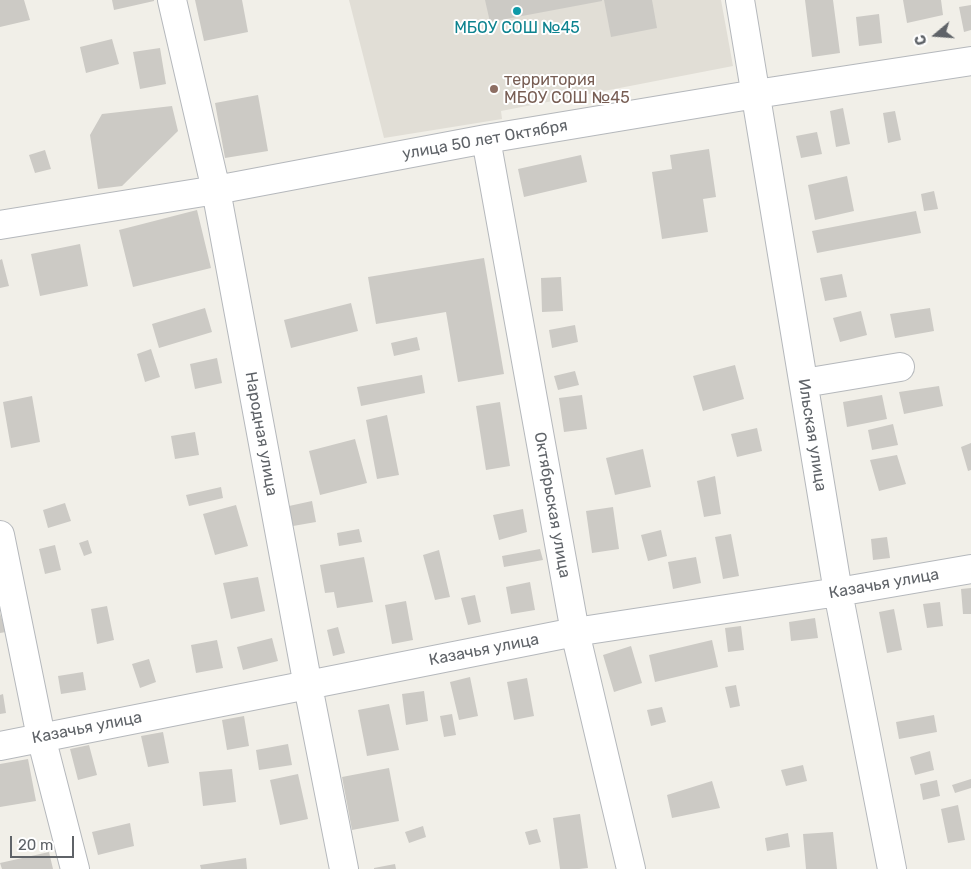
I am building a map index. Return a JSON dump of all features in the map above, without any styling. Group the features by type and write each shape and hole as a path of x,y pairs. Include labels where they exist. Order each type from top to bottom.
{"street":[{"name":"Народная улица","path":"172,0 216,190 344,869"},
{"name":"Ильская улица","path":"740,0 838,592 892,869"},
{"name":"улица 50 лет Октября","path":"0,224 216,190 486,139 756,94 971,61"},
{"name":"Октябрьская улица","path":"486,139 575,632 631,869"},
{"path":"804,383 900,367"},
{"path":"0,535 41,737 75,869"},
{"name":"Казачья улица","path":"0,746 575,632 838,592 971,569"}],"shaded area":[{"name":"территория МБОУ СОШ №45","path":"349,0 721,0 733,66 501,111 502,119 384,138"}],"building":[{"path":"0,0 24,0 30,20 0,27"},
{"path":"112,0 154,0 154,1 114,10"},
{"path":"195,0 242,0 248,32 204,41"},
{"path":"485,0 602,0 602,1 490,22"},
{"path":"604,0 652,0 657,28 611,37"},
{"path":"805,0 833,0 840,53 812,57"},
{"path":"903,0 941,0 943,15 907,23"},
{"path":"971,5 971,30 964,32 959,7"},
{"path":"879,14 882,43 859,46 856,17"},
{"path":"112,39 119,64 86,73 80,47"},
{"path":"160,48 166,84 140,89 133,52"},
{"path":"258,95 268,151 225,158 215,103"},
{"path":"172,106 178,131 122,186 98,189 90,135 102,114"},
{"path":"843,108 850,144 836,147 830,111"},
{"path":"895,111 901,140 888,143 883,113"},
{"path":"817,132 822,154 801,158 796,136"},
{"path":"709,149 716,197 703,199 708,232 662,239 652,172 672,169 670,155"},
{"path":"45,150 51,169 35,173 29,155"},
{"path":"581,155 587,182 524,197 518,169"},
{"path":"847,176 854,211 815,220 808,185"},
{"path":"934,191 938,209 924,211 921,194"},
{"path":"197,210 211,268 133,287 119,230"},
{"path":"916,211 921,233 817,253 812,231"},
{"path":"80,244 88,286 40,296 31,254"},
{"path":"484,258 504,374 458,382 446,312 376,324 368,277"},
{"path":"2,259 9,286 0,288 0,260"},
{"path":"842,274 847,297 825,301 820,278"},
{"path":"561,277 563,311 542,312 541,278"},
{"path":"351,303 358,331 291,348 284,320"},
{"path":"205,308 212,332 159,348 152,324"},
{"path":"930,308 934,331 895,338 890,314"},
{"path":"861,311 867,335 840,342 833,318"},
{"path":"575,325 578,342 552,348 549,330"},
{"path":"417,337 420,350 394,356 391,343"},
{"path":"151,349 160,377 145,382 137,354"},
{"path":"217,358 222,383 195,389 190,364"},
{"path":"735,365 744,399 703,411 693,376"},
{"path":"575,371 579,385 558,390 554,376"},
{"path":"422,375 425,393 361,406 357,387"},
{"path":"939,386 943,406 904,414 899,392"},
{"path":"582,395 587,429 564,432 559,398"},
{"path":"882,395 887,419 847,427 843,402"},
{"path":"32,396 40,442 11,448 3,402"},
{"path":"500,402 510,466 486,470 476,406"},
{"path":"387,415 399,475 377,479 366,420"},
{"path":"893,424 898,445 872,450 868,430"},
{"path":"757,428 762,451 737,457 731,434"},
{"path":"195,432 199,455 175,459 171,436"},
{"path":"355,439 367,483 320,495 309,451"},
{"path":"971,443 971,470 968,471 961,447"},
{"path":"643,449 651,487 615,495 606,458"},
{"path":"897,455 906,484 879,491 870,460"},
{"path":"715,476 721,514 704,517 697,481"},
{"path":"221,487 223,498 189,506 186,495"},
{"path":"312,501 316,522 293,526 289,506"},
{"path":"65,503 71,521 48,528 43,510"},
{"path":"236,505 248,546 215,555 203,514"},
{"path":"613,507 619,549 592,553 586,511"},
{"path":"523,509 527,532 499,540 493,515"},
{"path":"359,529 362,542 339,546 337,533"},
{"path":"661,530 667,556 648,561 641,535"},
{"path":"731,534 739,576 723,579 715,537"},
{"path":"887,537 890,558 873,560 871,539"},
{"path":"88,540 92,553 84,556 79,543"},
{"path":"55,545 61,570 45,574 39,549"},
{"path":"540,549 543,560 504,567 502,556"},
{"path":"439,550 450,597 435,600 423,555"},
{"path":"364,557 373,602 337,608 334,592 325,593 320,565"},
{"path":"696,557 701,583 673,589 668,562"},
{"path":"258,577 265,611 231,619 223,583"},
{"path":"530,582 535,610 511,614 506,587"},
{"path":"971,588 971,614 963,614 961,589"},
{"path":"475,595 481,622 468,625 461,598"},
{"path":"406,601 413,640 392,644 385,605"},
{"path":"940,602 943,626 927,628 923,604"},
{"path":"107,606 114,640 97,644 91,609"},
{"path":"894,609 902,650 887,653 879,612"},
{"path":"0,613 6,632 0,633"},
{"path":"815,618 818,638 791,641 789,622"},
{"path":"741,626 744,650 728,652 725,628"},
{"path":"338,627 345,653 333,656 327,630"},
{"path":"272,638 278,661 243,670 237,647"},
{"path":"217,640 223,668 196,673 191,645"},
{"path":"712,640 718,667 655,682 649,655"},
{"path":"631,646 642,683 614,692 603,655"},
{"path":"149,659 156,682 140,688 132,664"},
{"path":"83,672 86,690 61,694 58,676"},
{"path":"470,677 478,716 459,720 450,682"},
{"path":"527,678 534,716 514,720 507,682"},
{"path":"736,685 740,706 730,708 725,687"},
{"path":"424,691 428,721 406,725 402,694"},
{"path":"3,694 6,713 0,714 0,695"},
{"path":"389,704 399,750 367,756 358,710"},
{"path":"662,707 666,722 651,726 647,710"},
{"path":"452,714 456,735 444,737 440,716"},
{"path":"934,715 937,732 899,739 896,722"},
{"path":"244,716 249,746 227,750 222,720"},
{"path":"163,732 169,763 148,767 141,736"},
{"path":"288,744 292,765 259,770 256,750"},
{"path":"89,745 97,775 78,780 70,749"},
{"path":"930,751 934,770 915,775 910,757"},
{"path":"28,759 36,801 0,807 0,764"},
{"path":"803,765 807,781 786,786 781,770"},
{"path":"389,768 399,821 352,830 342,777"},
{"path":"232,769 236,802 203,806 199,772"},
{"path":"298,774 308,819 280,825 270,780"},
{"path":"971,779 971,788 955,793 952,785"},
{"path":"937,780 940,796 923,800 920,784"},
{"path":"712,781 720,808 672,818 667,795"},
{"path":"958,805 965,840 948,843 941,809"},
{"path":"580,814 588,868 560,869 553,818"},
{"path":"130,823 134,846 98,855 92,832"},
{"path":"423,826 426,837 409,843 405,832"},
{"path":"537,829 541,842 529,845 525,832"},
{"path":"833,832 837,869 806,869 803,834"},
{"path":"788,833 790,847 767,851 765,838"},
{"path":"49,852 53,869 2,869 0,863"},
{"path":"246,858 247,869 201,869 200,865"},
{"path":"395,864 396,869 374,869 374,868"}],"place":[{"name":"МБОУ СОШ №45","path":"517,11"},
{"name":"территория МБОУ СОШ №45","path":"494,89"}]}
